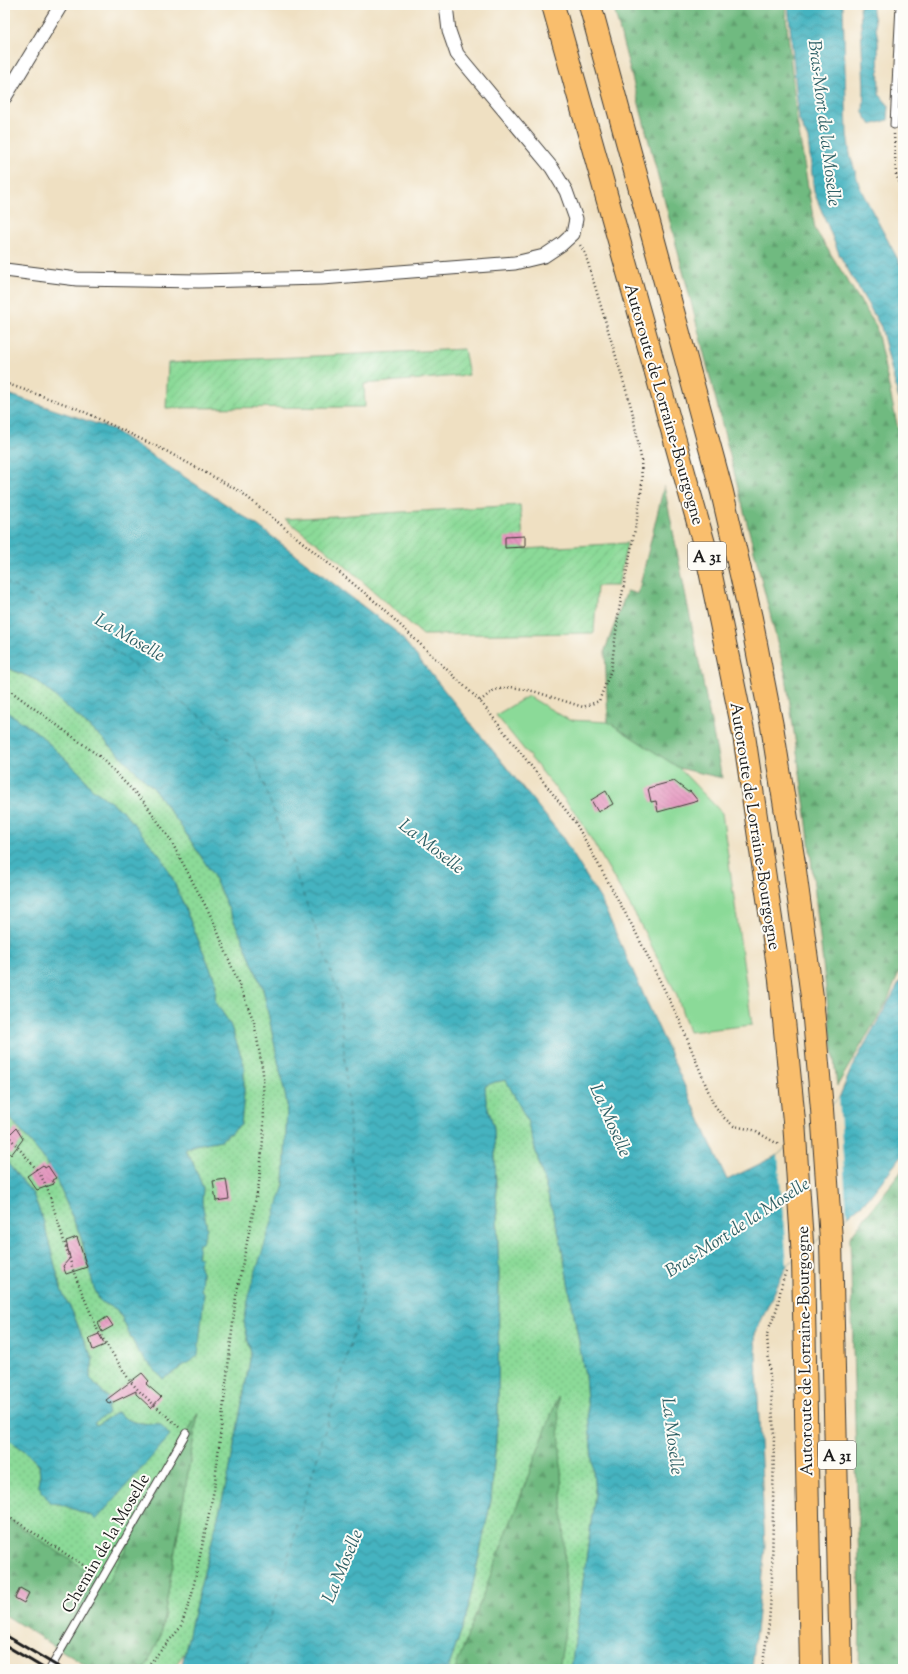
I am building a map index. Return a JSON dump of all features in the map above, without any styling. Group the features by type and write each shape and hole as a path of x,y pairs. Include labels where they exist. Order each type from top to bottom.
{"highway":[{"name":"Autoroute de Lorraine-Bourgogne","path":"553,5 706,551 744,735 780,980 794,1122 795,1263 811,1669"},
{"name":"Autoroute de Lorraine-Bourgogne","path":"590,5 722,492 751,618 772,726 794,862 812,997 822,1109 831,1240 841,1669"}],"street":[{"path":"5,97 61,5"},
{"path":"5,270 77,279 199,281 322,278 515,264 544,256 562,244 573,234 576,219 566,191 552,168 457,54 448,32 446,5"}],"lane":[{"path":"894,125 900,5"},
{"name":"Chemin de la Moselle","path":"50,1669 186,1433"}],"path":[{"path":"894,125 894,163 896,175 903,190"},
{"path":"480,701 494,690 510,687 533,691 583,707 599,701 612,670 619,610 641,492 641,458 632,410 585,253 573,234"},
{"path":"5,383 76,408 166,450 241,492 378,604 480,701 575,822 633,926 673,1007 713,1103 723,1117 734,1126 753,1130 780,1146"},
{"path":"5,688 99,756 145,803 170,839 213,920 235,973 254,1022 263,1072 264,1128 259,1183 236,1296 214,1490 191,1598 186,1614 180,1628 145,1669"},
{"path":"5,1132 38,1171 47,1187 74,1274 98,1331 130,1381 141,1393 186,1433"},
{"path":"762,1669 769,1623 772,1579 774,1434 767,1335 776,1312 780,1287 795,1263"},
{"path":"5,1514 103,1578"}],"green space":[{"path":"613,5 785,5 797,121 815,229 876,326 901,443 903,461 903,963 887,1002 837,1086 806,815 786,677 689,294"},
{"path":"464,349 469,375 364,384 365,407 166,408 168,363"},
{"path":"664,486 722,778 679,768 608,722 605,650 627,591 638,594"},
{"path":"520,505 524,549 627,543 618,586 597,586 594,633 423,635 335,557 285,519"},
{"path":"5,667 36,680 100,736 154,789 183,829 213,875 263,989 287,1104 284,1185 244,1322 251,1354 229,1473 185,1652 173,1669 145,1669 161,1635 197,1415 107,1584 5,1517 5,1437 25,1451 39,1466 40,1475 38,1485 50,1503 60,1504 92,1516 159,1424 132,1421 117,1412 97,1425 94,1423 107,1409 109,1399 90,1378 93,1359 62,1292 43,1220 33,1194 5,1160 5,1112 42,1156 58,1183 81,1238 94,1288 100,1301 118,1310 138,1352 163,1379 197,1356 204,1294 201,1290 202,1273 197,1257 199,1244 207,1228 202,1202 203,1188 193,1163 185,1150 195,1145 221,1140 241,1125 244,1093 244,1064 230,1024 215,1001 216,982 171,875 124,812 90,787 81,774 38,733 5,710"},
{"path":"528,696 569,720 608,722 679,768 722,813 752,1025 689,1032 676,993 637,918 578,816 496,715"},
{"path":"506,1080 527,1120 560,1238 585,1376 595,1494 571,1669 448,1669 466,1617 491,1500 498,1415 499,1274 494,1128 486,1101 485,1086"},
{"path":"903,1169 903,1669 859,1669 860,1607 850,1237"},
{"path":"558,1397 567,1619 559,1669 455,1669"},
{"path":"198,1413 161,1635 145,1669 91,1669 5,1615 5,1517 107,1584"}],"water":[{"name":"Bras-Mort de la Moselle","path":"788,5 843,5 847,133 850,154 860,188 903,269 903,422 881,327 840,256 814,192 808,139 799,120"},
{"path":"860,5 872,5 878,40 879,94 889,106 888,120 871,125 863,113 864,89"},
{"path":"5,393 112,429 257,525 398,633 561,835 601,900 727,1180 778,1155 839,1098 852,1067 903,976 903,1154 868,1199 787,1265 755,1334 765,1547 752,1669 571,1669 595,1494 585,1376 560,1238 527,1120 506,1080 485,1086 486,1101 494,1128 499,1274 498,1415 491,1500 466,1617 448,1669 181,1669 229,1473 251,1354 244,1322 251,1286 284,1185 287,1104 263,989 213,875 183,829 154,789 100,736 36,680 5,667"},
{"path":"5,710 38,733 81,774 90,787 124,812 161,857 171,875 216,982 215,1001 230,1024 244,1064 244,1093 241,1125 221,1140 195,1145 185,1150 193,1163 203,1188 202,1202 207,1228 202,1243 199,1244 197,1257 201,1258 199,1264 202,1273 201,1290 204,1294 198,1356 163,1379 138,1352 118,1310 100,1301 94,1288 81,1238 58,1183 42,1156 5,1112"},
{"path":"5,1160 33,1194 43,1220 62,1292 93,1359 90,1378 109,1399 110,1403 107,1409 108,1413 94,1423 97,1425 117,1412 132,1421 160,1424 170,1436 96,1520 92,1516 60,1504 50,1503 38,1485 40,1475 39,1465 25,1451 5,1437"}],"pier":[{"path":"839,1098 847,1216 787,1265 778,1155"}],"building":[{"path":"525,536 525,547 505,548 505,537"},
{"path":"674,781 688,792 690,791 698,801 658,812 656,801 651,802 648,788"},
{"path":"606,791 613,804 598,812 591,800"},
{"path":"16,1128 23,1139 11,1155 5,1148 5,1139"},
{"path":"43,1165 45,1168 48,1166 56,1178 52,1180 54,1184 37,1190 27,1176"},
{"path":"226,1179 229,1199 216,1201 213,1181"},
{"path":"77,1237 87,1267 66,1274 63,1266 70,1258 66,1241"},
{"path":"107,1317 113,1326 102,1332 98,1323"},
{"path":"99,1334 105,1345 93,1350 89,1338"},
{"path":"142,1373 149,1381 146,1384 161,1397 151,1408 136,1394 136,1391 109,1404 106,1400"},
{"path":"20,1588 29,1593 24,1603 15,1598"}],"ferry route":[{"path":"5,581 90,632 255,759 340,998 363,1301 269,1622 244,1669"}],"railway":[{"path":"5,1635 62,1669"},
{"path":"5,1645 45,1669"}],"water label":[{"name":"La Moselle","path":"130,637"},
{"name":"La Moselle","path":"432,846"},
{"name":"La Moselle","path":"611,1120"},
{"name":"La Moselle","path":"673,1436"},
{"name":"La Moselle","path":"342,1566"}]}
